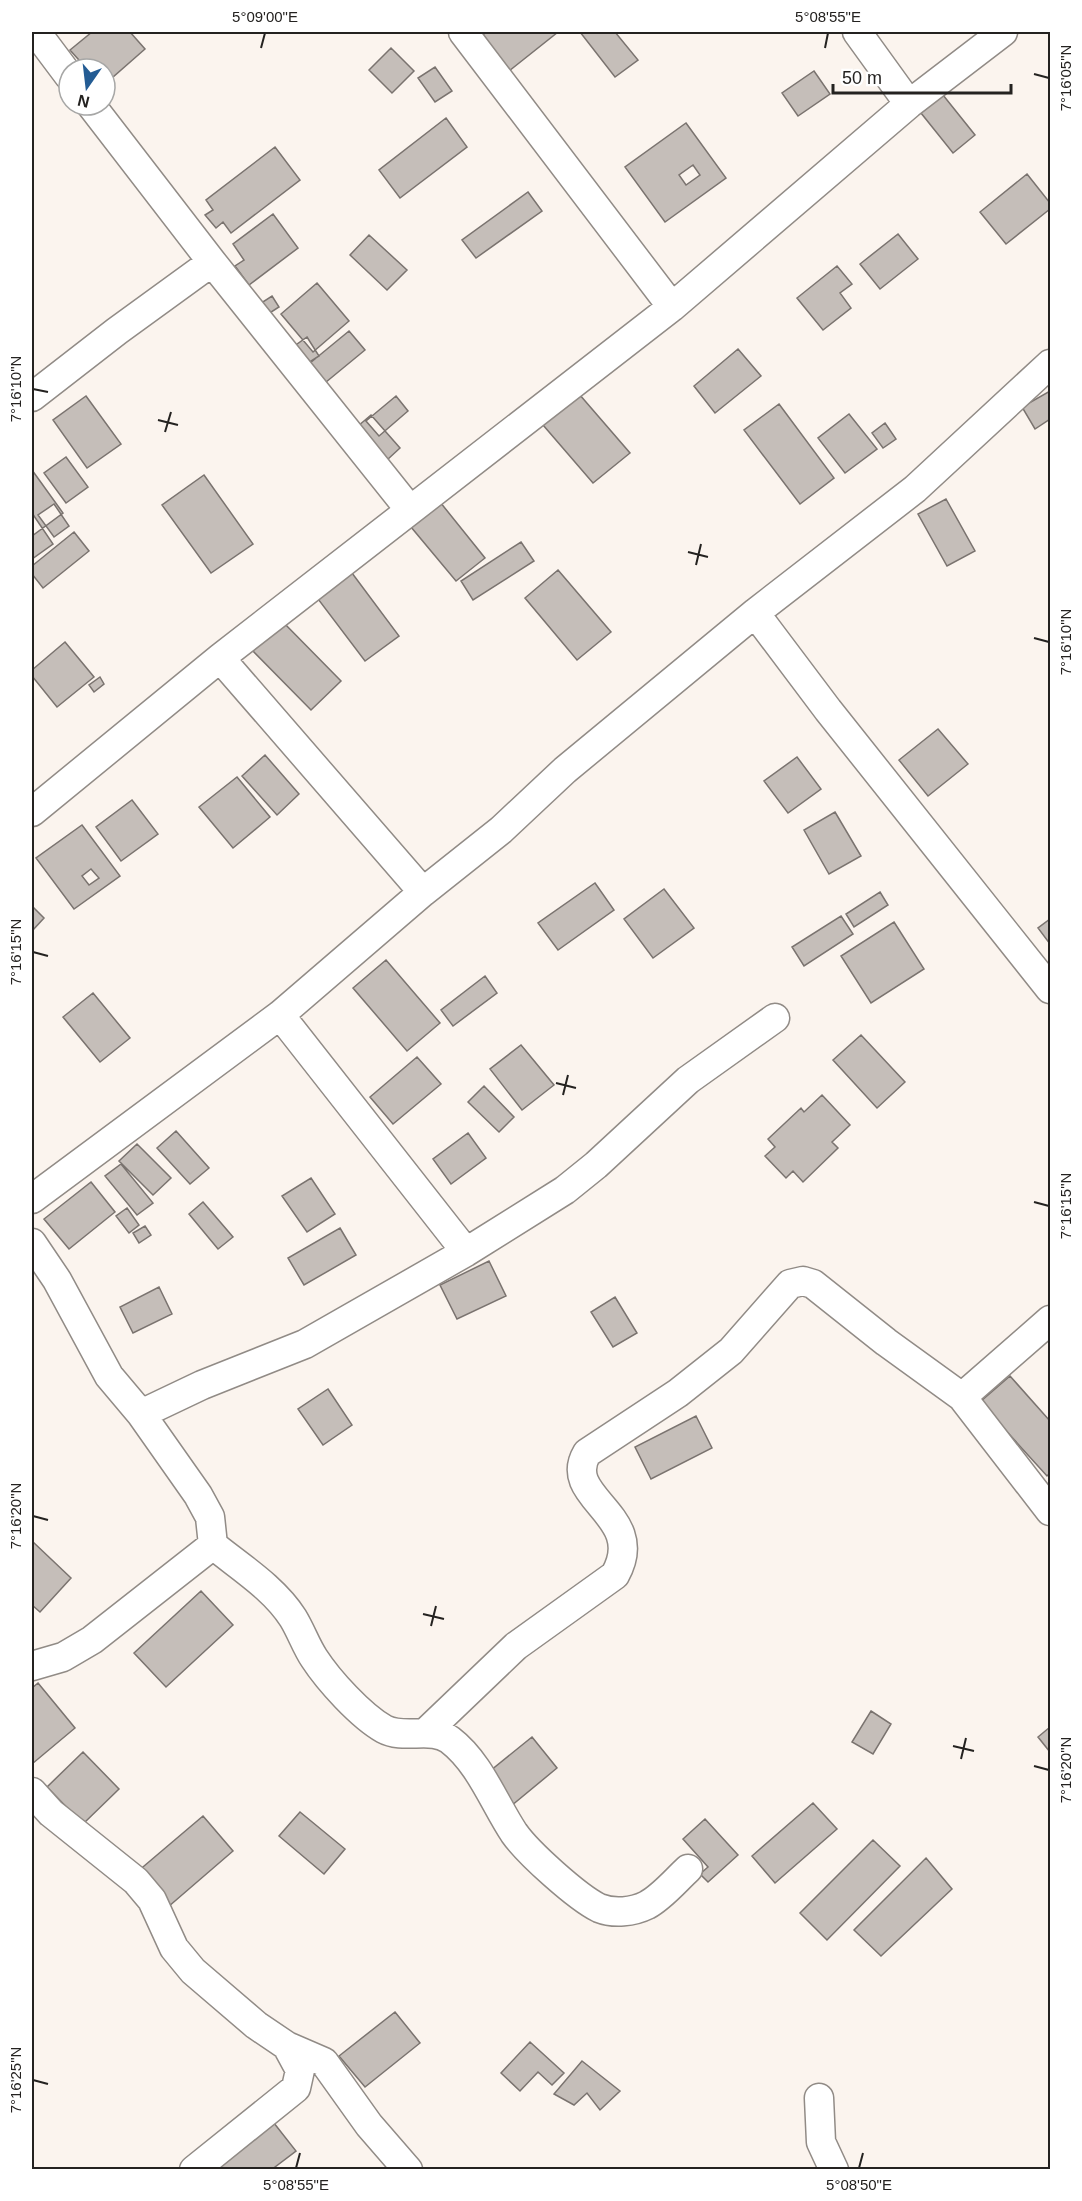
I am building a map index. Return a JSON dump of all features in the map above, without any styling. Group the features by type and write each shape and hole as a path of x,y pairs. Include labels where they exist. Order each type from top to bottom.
{"street":[{"path":"36,32 57,60"},
{"path":"463,32 672,307"},
{"path":"856,32 909,104"},
{"path":"32,812 220,658 672,307 909,104 1003,32"},
{"path":"100,117 212,262 410,510"},
{"path":"32,397 212,262"},
{"path":"32,1199 280,1016 423,892 501,830 565,770 755,613 915,489 1050,364"},
{"path":"755,613 828,710 1050,989"},
{"path":"220,658 423,892"},
{"path":"280,1016 466,1252"},
{"path":"141,1414 202,1385 305,1344 466,1252 565,1190 596,1165 688,1080 775,1018"},
{"path":"32,1243 57,1280 109,1376 141,1414 210,1516 213,1545 274,1595 293,1618 303,1639 326,1674 362,1711 385,1730 404,1736 425,1733 449,1738 477,1771 514,1833 526,1848 562,1880 598,1907 622,1912 649,1904 688,1869"},
{"path":"425,1733 516,1646 615,1575 622,1562 622,1537 611,1515 588,1489 580,1475 581,1464 587,1453 678,1393 731,1351 790,1284 802,1281 813,1284 886,1342 962,1397 1050,1511"},
{"path":"962,1397 1050,1320"},
{"path":"32,1666 63,1657 92,1640 213,1545"},
{"path":"32,1792 51,1813 136,1881 152,1900 174,1948 193,1971 256,2025 287,2046 313,2055 324,2062 369,2125 408,2169"},
{"path":"194,2169 296,2088 300,2070 287,2046"},
{"path":"819,2098 821,2142 834,2169"}],"building":[{"path":"92,32 130,32 145,49 117,74 117,57 76,57 70,50"},
{"path":"487,32 558,32 509,71 481,36"},
{"path":"580,32 615,32 638,60 615,77"},
{"path":"391,48 414,71 392,93 369,70"},
{"path":"435,67 452,91 435,102 418,78"},
{"path":"814,71 830,94 798,116 782,93"},
{"path":"943,95 975,135 953,153 921,113"},
{"path":"446,118 467,147 400,198 379,170"},
{"path":"686,123 726,178 665,222 625,167","holes":["693,165 700,175 686,185 679,175"]},
{"path":"275,147 300,180 231,233 223,222 216,228 205,215 213,210 206,200"},
{"path":"1027,174 1050,203 1050,209 1006,244 980,212"},
{"path":"528,192 542,211 476,258 462,240"},
{"path":"273,214 298,248 249,285 235,266 244,260 233,244"},
{"path":"898,234 918,259 880,289 860,264"},
{"path":"369,235 407,270 387,290 350,255"},
{"path":"837,266 852,284 840,293 851,308 823,330 797,298"},
{"path":"317,283 349,321 313,352 281,314"},
{"path":"272,296 279,307 262,318 255,307"},
{"path":"349,331 365,350 320,387 304,368"},
{"path":"307,337 319,356 305,365 293,347"},
{"path":"738,349 761,376 715,413 694,386"},
{"path":"573,387 630,453 593,483 537,418"},
{"path":"1050,391 1050,419 1035,429 1022,407"},
{"path":"86,396 121,444 87,468 53,420"},
{"path":"396,396 408,411 379,436 366,421"},
{"path":"779,404 834,478 800,504 744,430"},
{"path":"849,414 877,449 845,473 818,438"},
{"path":"371,415 400,448 387,460 358,426"},
{"path":"885,423 896,439 883,448 872,433"},
{"path":"66,457 88,487 66,503 44,473"},
{"path":"32,470 63,513 32,536"},
{"path":"204,475 253,544 211,573 162,505"},
{"path":"436,497 485,558 456,581 406,521"},
{"path":"946,499 975,551 947,566 918,514"},
{"path":"54,504 69,526 54,537 38,515"},
{"path":"32,513 53,544 32,559"},
{"path":"74,532 89,551 43,588 32,574 32,566"},
{"path":"521,542 534,561 473,600 461,581"},
{"path":"349,569 399,636 365,661 315,595"},
{"path":"558,570 611,632 577,660 525,598"},
{"path":"280,619 341,681 311,710 250,648"},
{"path":"65,642 94,677 57,707 32,676 32,670"},
{"path":"100,677 104,684 94,692 89,685"},
{"path":"938,729 968,764 928,796 899,760"},
{"path":"265,755 299,794 277,815 242,776"},
{"path":"797,757 821,789 788,813 764,781"},
{"path":"237,777 270,817 233,848 199,807"},
{"path":"132,800 158,834 121,861 96,827"},
{"path":"835,812 861,856 829,874 804,830"},
{"path":"82,825 120,876 74,909 36,858","holes":["91,869 99,878 89,885 82,876"]},
{"path":"595,883 614,910 558,950 538,923"},
{"path":"664,889 694,928 653,958 624,919"},
{"path":"880,892 888,905 854,927 846,914"},
{"path":"32,906 44,918 32,931"},
{"path":"841,916 853,934 804,966 792,947"},
{"path":"1050,919 1050,944 1038,928"},
{"path":"894,922 924,969 871,1003 841,956"},
{"path":"386,960 440,1023 407,1051 353,988"},
{"path":"485,976 497,993 453,1026 441,1010"},
{"path":"93,993 130,1038 100,1062 63,1017"},
{"path":"861,1035 905,1082 877,1108 833,1060"},
{"path":"521,1045 554,1085 522,1110 490,1069"},
{"path":"417,1057 441,1084 393,1124 370,1097"},
{"path":"484,1086 514,1117 499,1132 468,1102"},
{"path":"822,1095 850,1125 832,1142 838,1148 803,1182 793,1171 786,1178 765,1156 775,1147 768,1139 801,1108 804,1112"},
{"path":"176,1131 209,1168 190,1184 157,1148"},
{"path":"468,1133 486,1158 451,1184 433,1159"},
{"path":"137,1144 171,1178 153,1195 119,1161"},
{"path":"121,1164 153,1203 137,1215 105,1176"},
{"path":"311,1178 335,1214 307,1232 282,1196"},
{"path":"91,1182 115,1212 69,1249 44,1219"},
{"path":"203,1202 233,1237 218,1249 189,1214"},
{"path":"127,1208 139,1225 129,1233 116,1216"},
{"path":"145,1226 151,1235 139,1243 133,1233"},
{"path":"340,1228 356,1255 304,1285 288,1258"},
{"path":"489,1261 506,1296 457,1319 440,1285"},
{"path":"159,1287 172,1314 133,1333 120,1307"},
{"path":"615,1297 637,1333 613,1347 591,1312"},
{"path":"1010,1376 1050,1421 1050,1473 1047,1476 980,1402"},
{"path":"328,1389 352,1425 323,1445 298,1409"},
{"path":"696,1416 712,1448 651,1479 635,1447"},
{"path":"32,1541 71,1578 40,1612 32,1605"},
{"path":"201,1591 233,1625 166,1687 134,1653"},
{"path":"38,1683 75,1728 32,1764 32,1688"},
{"path":"871,1711 891,1724 873,1754 852,1742"},
{"path":"1050,1727 1050,1752 1038,1737"},
{"path":"532,1737 557,1768 511,1806 485,1775"},
{"path":"83,1752 119,1789 83,1824 47,1787"},
{"path":"813,1803 837,1829 775,1883 752,1856"},
{"path":"300,1812 345,1849 324,1874 279,1836"},
{"path":"203,1816 233,1851 168,1907 137,1872"},
{"path":"705,1819 738,1855 708,1882 700,1874 708,1867 683,1839"},
{"path":"873,1840 900,1866 827,1940 800,1913"},
{"path":"926,1858 952,1889 881,1956 854,1930"},
{"path":"395,2012 420,2043 365,2087 339,2056"},
{"path":"530,2042 564,2073 552,2085 538,2072 520,2091 501,2073"},
{"path":"582,2061 620,2091 600,2110 587,2093 574,2105 554,2094"},
{"path":"270,2118 296,2151 271,2170 214,2170"}]}
